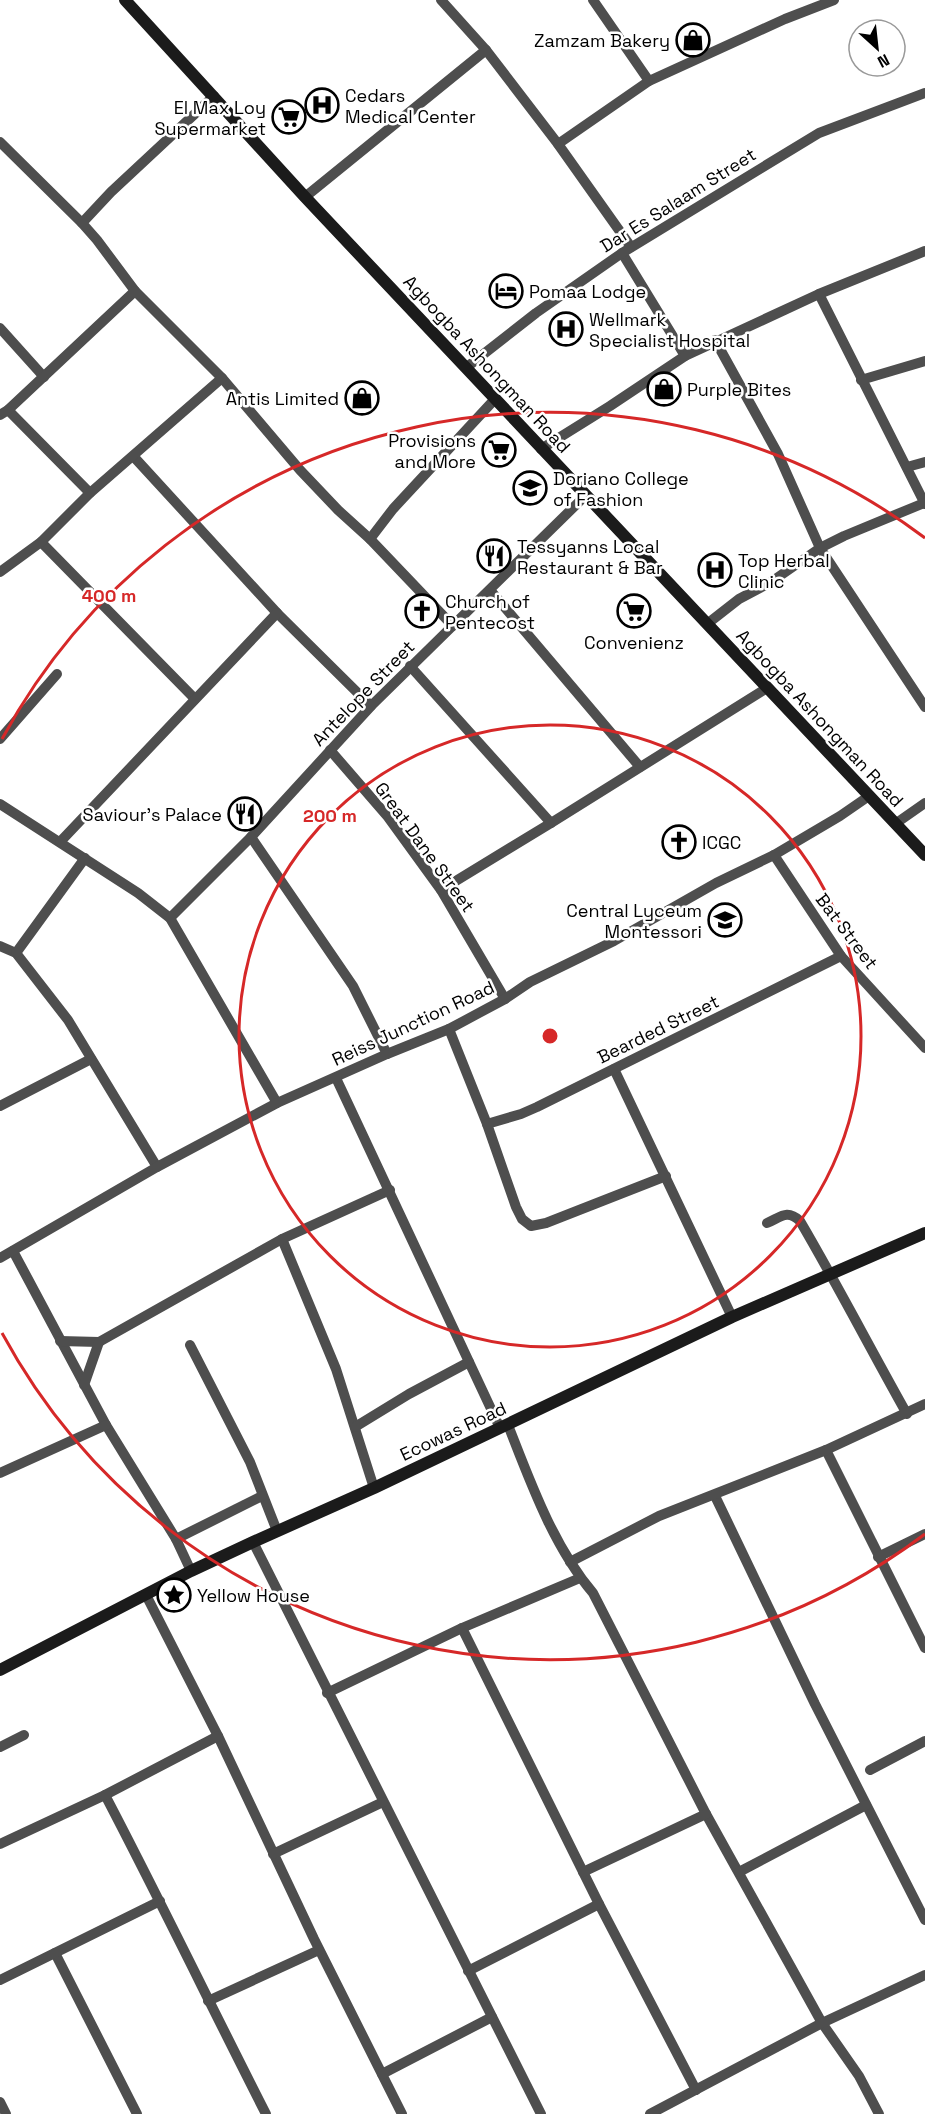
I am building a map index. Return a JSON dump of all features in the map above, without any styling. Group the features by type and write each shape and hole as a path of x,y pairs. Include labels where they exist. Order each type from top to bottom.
{"street":[{"name":"Agbogba Ashongman Road","path":"125,0 305,197 925,855"},
{"path":"441,0 486,50 558,144 627,250 685,356"},
{"path":"593,0 649,81"},
{"path":"558,144 649,81 785,19 834,0"},
{"path":"305,197 486,50"},
{"name":"Dar Es Salaam Street","path":"467,367 536,313 627,250 819,133 925,93"},
{"path":"81,223 214,96"},
{"path":"0,142 98,240 135,291 222,378 300,470 453,626"},
{"path":"541,448 685,356 715,340 925,251"},
{"path":"90,494 4,413 135,291"},
{"path":"707,624 739,599 771,582 820,548 924,504 819,294"},
{"path":"0,328 44,377"},
{"path":"715,340 778,454 820,548 925,707"},
{"path":"861,380 925,361"},
{"path":"0,572 41,542 90,494 222,378"},
{"path":"370,539 393,509 495,399"},
{"path":"134,457 277,613 371,706"},
{"path":"907,467 925,462"},
{"name":"Antelope Street","path":"170,918 251,837 410,666 585,496"},
{"path":"41,542 195,699"},
{"path":"490,590 640,767"},
{"path":"60,842 277,613"},
{"path":"410,666 551,823"},
{"path":"0,739 57,674"},
{"path":"441,890 767,688"},
{"name":"Great Dane Street","path":"330,750 388,817 441,890 505,999"},
{"name":"Reiss Junction Road","path":"0,1258 157,1167 277,1103 449,1029 505,999 530,982 614,941 717,883 774,855 869,796"},
{"path":"895,824 925,803"},
{"path":"0,804 138,892 170,918 277,1103"},
{"path":"251,837 353,986 387,1054"},
{"name":"Bat Street","path":"774,855 841,956 925,1047"},
{"path":"16,953 85,858"},
{"path":"0,946 16,953 68,1020 157,1167"},
{"name":"Bearded Street","path":"487,1124 521,1114 841,956"},
{"path":"449,1029 487,1124 516,1207 522,1219 531,1226 546,1223 666,1176"},
{"path":"0,1106 91,1059"},
{"path":"614,1069 732,1317"},
{"path":"336,1078 469,1362 504,1426 570,1562 593,1593 706,1814 822,2023 859,2076 879,2114"},
{"path":"60,1341 99,1342 282,1239 390,1190"},
{"path":"766,1223 788,1213 800,1221 907,1414"},
{"name":"Ecowas Road","path":"0,1670 191,1571 374,1488 732,1317 925,1233"},
{"path":"282,1239 336,1369 374,1488"},
{"path":"13,1251 106,1425 176,1539 191,1571"},
{"path":"84,1385 99,1342"},
{"path":"190,1345 250,1462 277,1531"},
{"path":"355,1427 409,1394 469,1362"},
{"path":"570,1562 659,1516 715,1496 826,1450 925,1404"},
{"path":"0,1473 106,1425"},
{"path":"826,1450 925,1648"},
{"path":"176,1539 262,1496"},
{"path":"715,1496 775,1623 925,1920"},
{"path":"878,1557 925,1534"},
{"path":"253,1542 327,1693 541,2114"},
{"path":"327,1693 462,1628 580,1578"},
{"path":"146,1595 218,1736 319,1950 402,2114"},
{"path":"462,1628 599,1904 696,2090"},
{"path":"0,1747 24,1735"},
{"path":"0,1844 105,1795 218,1736"},
{"path":"870,1770 925,1741"},
{"path":"105,1795 266,2114"},
{"path":"273,1854 383,1802"},
{"path":"739,1872 866,1805"},
{"path":"583,1872 706,1814"},
{"path":"0,1980 160,1901"},
{"path":"468,1971 599,1904"},
{"path":"208,2001 319,1950"},
{"path":"55,1953 137,2114"},
{"path":"650,2114 822,2023 925,1975"},
{"path":"382,2074 492,2017"},
{"path":"0,2102 6,2114"}],"place":[{"name":"Zamzam Bakery","path":"693,40"},
{"name":"Cedars Medical Center","path":"322,105"},
{"name":"El Max Loy Supermarket","path":"289,117"},
{"name":"Pomaa Lodge","path":"506,291"},
{"name":"Wellmark Specialist Hospital","path":"566,329"},
{"name":"Purple Bites","path":"664,389"},
{"name":"Antis Limited","path":"362,398"},
{"name":"Provisions and More","path":"499,450"},
{"name":"Doriano College of Fashion","path":"530,488"},
{"name":"Tessyanns Local Restaurant & Bar","path":"494,556"},
{"name":"Top Herbal Clinic","path":"715,570"},
{"name":"Church of Pentecost","path":"422,611"},
{"name":"Convenienz","path":"634,611"},
{"name":"Saviour's Palace","path":"245,814"},
{"name":"ICGC","path":"679,842"},
{"name":"Central Lyceum Montessori","path":"725,920"},
{"name":"Yellow House","path":"174,1595"}]}
